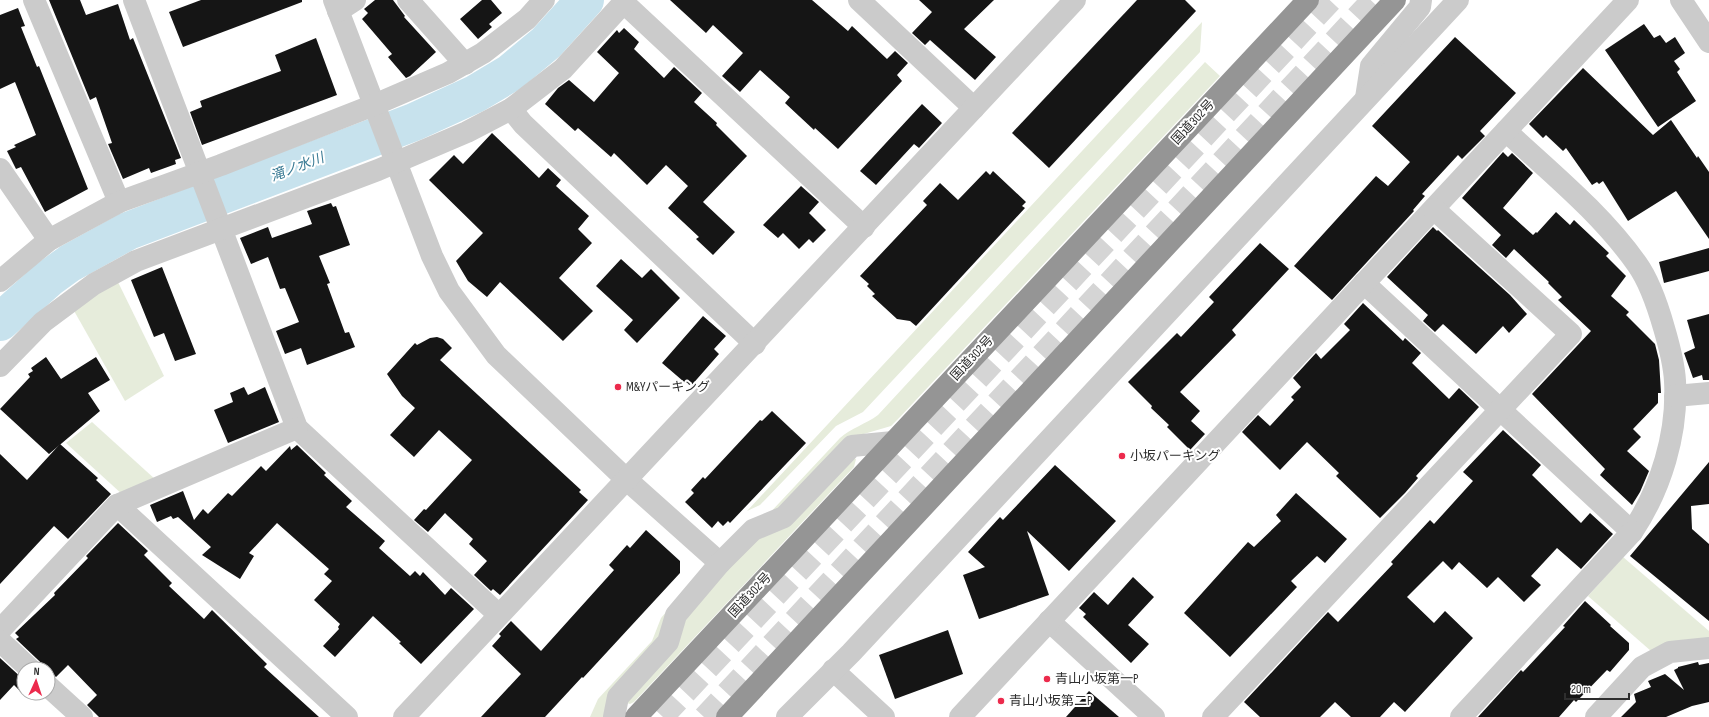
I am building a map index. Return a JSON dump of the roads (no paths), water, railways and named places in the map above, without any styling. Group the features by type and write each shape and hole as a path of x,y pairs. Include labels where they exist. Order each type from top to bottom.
{"highway":[{"name":"国道302号","path":"636,717 1308,0"},
{"path":"727,717 1395,0"}],"street":[{"path":"34,0 118,202"},
{"path":"134,0 297,428 499,615"},
{"path":"408,0 465,64"},
{"path":"0,366 43,322 94,284 136,261 210,200 221,165 381,124 527,19 544,0"},
{"path":"858,0 974,108"},
{"path":"404,717 755,344 1075,0"},
{"path":"1366,98 1371,66 1420,7 1421,0"},
{"path":"787,717 833,670 1458,0"},
{"path":"960,717 1628,0"},
{"path":"1681,0 1709,42"},
{"path":"0,281 49,240 118,202 210,200 396,162 467,132 511,109 563,69 625,1 864,227"},
{"path":"342,4 381,124 435,263 449,291 475,329 496,355 627,480 720,564"},
{"path":"511,109 523,124 755,344"},
{"path":"1461,717 1632,532 1644,513 1655,489 1664,463 1668,450 1675,396 1672,358 1659,309 1638,265 1597,216 1506,131"},
{"path":"0,168 49,240"},
{"path":"1213,717 1571,334 1434,209"},
{"path":"1364,283 1632,532"},
{"path":"1675,396 1709,393"},
{"path":"0,630 117,505 297,428"},
{"path":"614,717 618,697 668,642 676,615 720,564 753,530 784,517 852,446 893,442"},
{"path":"117,505 347,717"},
{"path":"1049,621 1154,717"},
{"path":"0,641 21,661"},
{"path":"1596,717 1642,668 1649,663 1670,652 1709,648"},
{"path":"833,670 884,717"},
{"path":"56,693 82,717"}],"waterway":[{"name":"滝ノ水川","path":"0,322 48,279 70,263 128,231 414,122 475,94 510,73 546,43 585,0"}],"tunnel":[{"path":"663,717 1332,0"},
{"path":"704,717 1372,0"}],"place":[{"name":"M&Yパーキング","path":"618,387"},
{"name":"小坂パーキング","path":"1122,456"},
{"name":"青山小坂第一P","path":"1047,679"},
{"name":"青山小坂第二P","path":"1001,701"}]}
